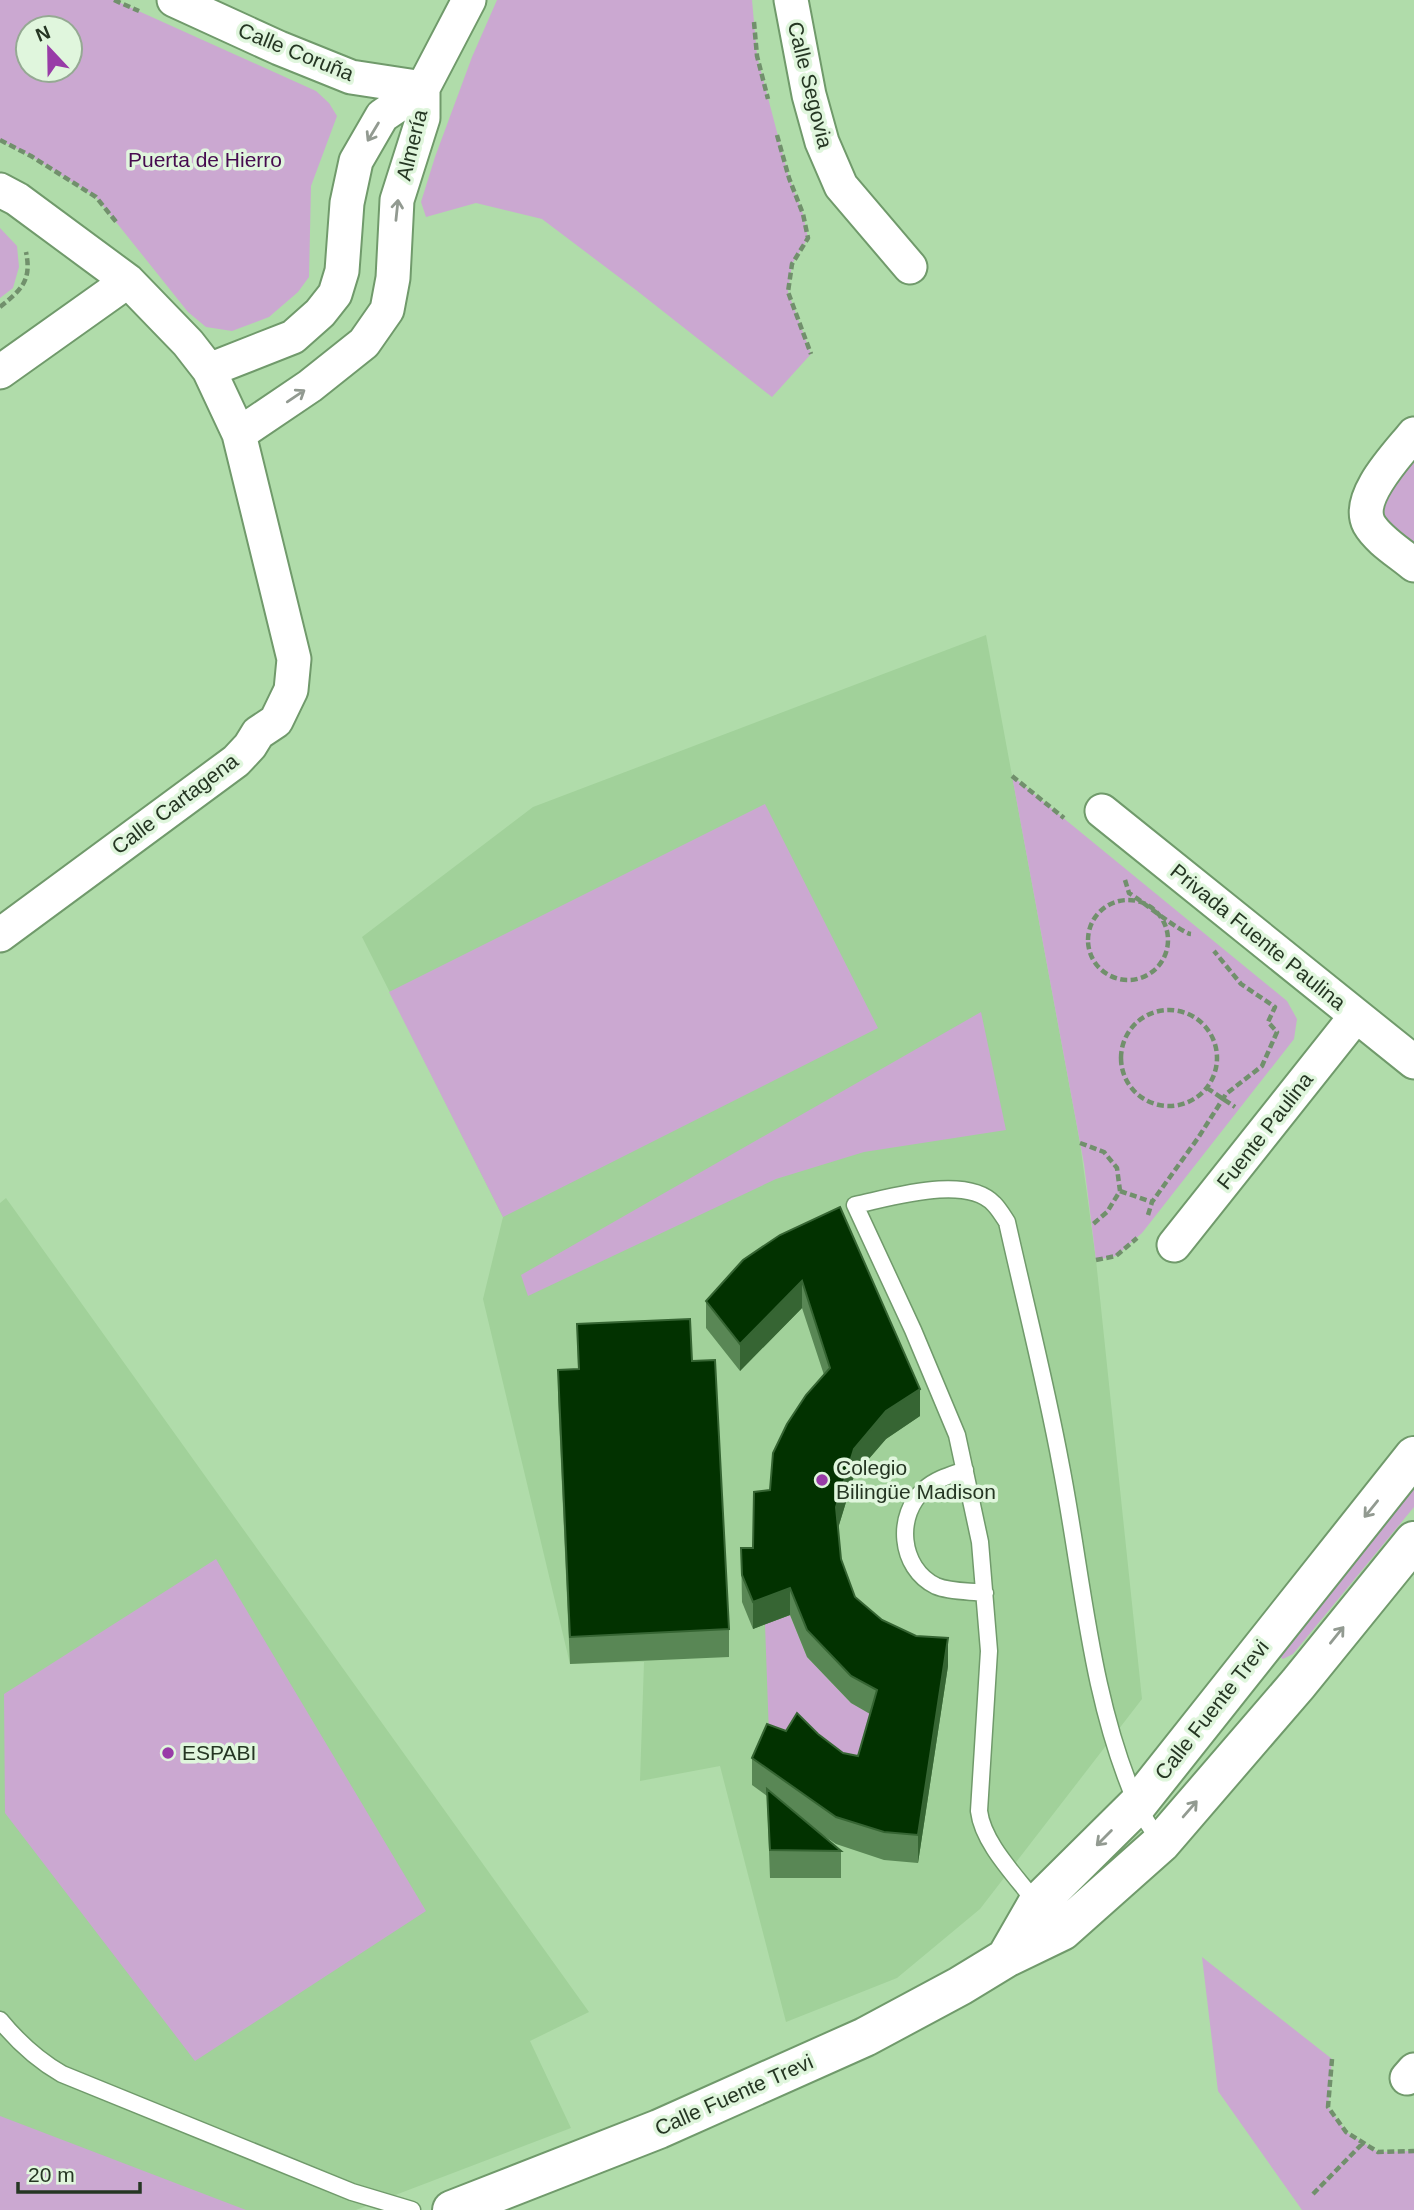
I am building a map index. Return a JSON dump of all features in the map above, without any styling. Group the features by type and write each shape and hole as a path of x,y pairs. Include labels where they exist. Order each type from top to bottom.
{"street":[{"name":"Calle Coruña","path":"174,0 279,48 351,77 423,88"},
{"path":"423,88 469,0"},
{"name":"Calle Segovia","path":"790,0 809,95 822,142 841,187 910,268"},
{"name":"Almería","path":"209,370 293,337 320,313 335,293 342,271 347,203 356,161 382,117 423,88"},
{"name":"Almería","path":"239,434 310,386 364,342 387,310 393,278 397,200 423,118 423,88"},
{"name":"Calle Cartagena","path":"0,190 18,199 128,281 188,342 209,370 239,434 294,659 291,690 276,722 258,733 236,761 0,936"},
{"path":"0,372 128,281"},
{"path":"1414,434 1375,484 1368,498 1367,519 1374,530 1414,565"},
{"name":"Privada Fuente Paulina","path":"1102,811 1414,1062"},
{"name":"Fuente Paulina","path":"1174,1245 1356,1016"},
{"name":"Calle Fuente Trevi","path":"1050,1918 1414,1456"},
{"name":"Calle Fuente Trevi","path":"452,2210 659,2129 865,2037 1006,1958 1050,1918 1161,1843 1298,1684 1414,1541"}],"lane":[{"path":"1050,1918 986,1838 980,1824 989,1651 980,1542 957,1435 913,1330 855,1205 947,1188 974,1192 993,1202 1007,1222 1061,1465 1091,1650 1118,1754 1137,1805 1161,1843"},
{"path":"965,1470 926,1488 913,1502 905,1520 905,1541 909,1558 919,1572 936,1586 985,1592"},
{"path":"0,2020 16,2040 37,2059 62,2074 352,2192 412,2210"}],"path":[{"path":"753,11 757,56 771,110"},
{"path":"774,124 789,178 803,214 807,237 792,264 788,292 811,354"},
{"path":"0,307 22,288 29,267 24,246"},
{"path":"1012,776 1068,821"},
{"path":"1124,874 1129,893 1184,933 1195,934"},
{"path":"1118,901 1143,902 1154,909 1163,919 1168,932 1168,946 1155,970 1143,977 1129,980 1115,978 1103,972 1094,962 1087,938 1096,915 1105,906 1118,901"},
{"path":"1145,1223 1152,1202 1199,1138 1226,1094 1262,1066 1278,1032 1268,1022 1275,1007 1241,984 1215,955 1210,944"},
{"path":"1163,1010 1179,1010 1201,1021 1215,1041 1218,1058 1215,1073 1207,1088 1181,1105 1166,1106 1151,1102 1138,1094 1127,1082 1122,1068 1121,1052 1134,1025 1147,1015 1163,1010"},
{"path":"1207,1088 1239,1109"},
{"path":"1080,1143 1104,1152 1117,1168 1120,1191 1107,1212 1092,1225"},
{"path":"1120,1191 1152,1202"},
{"path":"1096,1260 1116,1256 1142,1233"},
{"path":"1332,2059 1328,2107 1346,2132 1378,2152 1414,2151"},
{"path":"1313,2194 1363,2143"}],"shaded area":[{"name":"Colegio Bilingüe Madison","path":"986,635 1080,1143 1096,1260 1142,1699 980,1909 897,1978 786,2022 720,1766 640,1781 644,1662 570,1664 483,1299 503,1217 362,937 533,807"},
{"name":"ESPABI","path":"6,1198 589,2012 530,2041 571,2128 356,2210 0,2210 0,1203"}],"green space":[{"name":"Puerta de Hierro","path":"0,0 114,0 316,91 329,103 337,116 311,186 309,277 298,292 269,317 232,331 206,327 188,312 96,197 0,140"},
{"path":"497,0 752,0 757,56 789,178 803,214 808,238 792,264 788,292 811,354 772,397 542,219 476,203 426,217 421,202 435,157 472,57"},
{"path":"0,228 17,246 19,267 13,288 0,298"},
{"path":"1414,457 1414,544 1374,508"},
{"path":"1012,776 1287,1001 1297,1019 1294,1039 1142,1233 1116,1256 1096,1260 1084,1164"},
{"path":"765,804 878,1028 503,1217 389,992"},
{"path":"981,1012 1006,1130 864,1152 776,1179 528,1296 521,1275"},
{"path":"1414,1469 1414,1507 1293,1654 1283,1659 1277,1654"},
{"name":"ESPABI","path":"216,1559 426,1911 195,2061 5,1813 4,1694"},
{"path":"790,1615 807,1657 851,1703 877,1717 858,1783 769,1735 765,1624"},
{"path":"1202,1957 1332,2059 1328,2107 1346,2132 1378,2152 1414,2151 1414,2210 1302,2210 1218,2091"},
{"path":"0,2116 246,2210 0,2210"}],"building":[{"path":"840,1207 920,1389 886,1411 854,1449 836,1507 841,1559 855,1597 882,1620 916,1636 948,1638 918,1835 884,1832 836,1817 752,1758 767,1724 786,1731 797,1713 843,1753 858,1756 877,1690 851,1676 807,1630 790,1588 753,1602 742,1575 741,1548 753,1548 754,1492 770,1490 773,1453 787,1424 806,1395 830,1368 802,1281 740,1344 706,1301 743,1260 780,1235"},
{"path":"690,1319 692,1361 715,1360 729,1629 570,1637 558,1370 579,1369 577,1324"},
{"path":"767,1789 841,1851 770,1850"}],"place":[{"name":"Colegio Bilingüe Madison","path":"822,1480"},
{"name":"ESPABI","path":"168,1753"}]}
